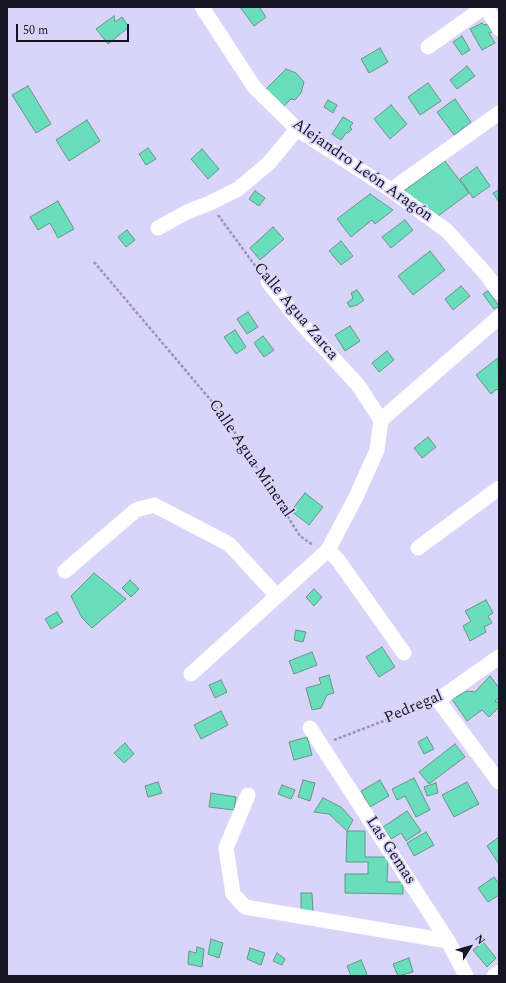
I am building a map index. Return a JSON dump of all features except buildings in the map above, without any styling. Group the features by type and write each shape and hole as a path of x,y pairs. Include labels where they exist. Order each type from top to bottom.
{"street":[{"name":"Alejandro León Aragón","path":"202,7 254,87 297,129 391,190 448,231 486,274 499,292"},
{"path":"428,47 485,7 499,29"},
{"path":"391,190 499,113"},
{"path":"158,228 187,212 210,203 238,189 269,163 297,129"},
{"name":"Calle Agua Zarca","path":"268,282 300,322 358,385 381,420"},
{"path":"191,674 328,550 356,497 377,450 381,420 499,317"},
{"path":"418,548 499,488"},
{"path":"66,570 136,510 154,505 229,544 277,596"},
{"path":"328,550 338,560 404,653"},
{"name":"Pedregal","path":"438,700 499,657"},
{"path":"438,700 499,782"},
{"name":"Las Gemas","path":"310,728 448,941 466,976"},
{"path":"248,795 226,848 234,894 245,907 448,941"},
{"path":"494,976 499,972"}],"path":[{"name":"Calle Agua Zarca","path":"210,203 268,282"},
{"name":"Calle Agua Mineral","path":"94,262 224,416 300,536 316,548 328,550"},
{"name":"Pedregal","path":"321,745 438,700"}]}
